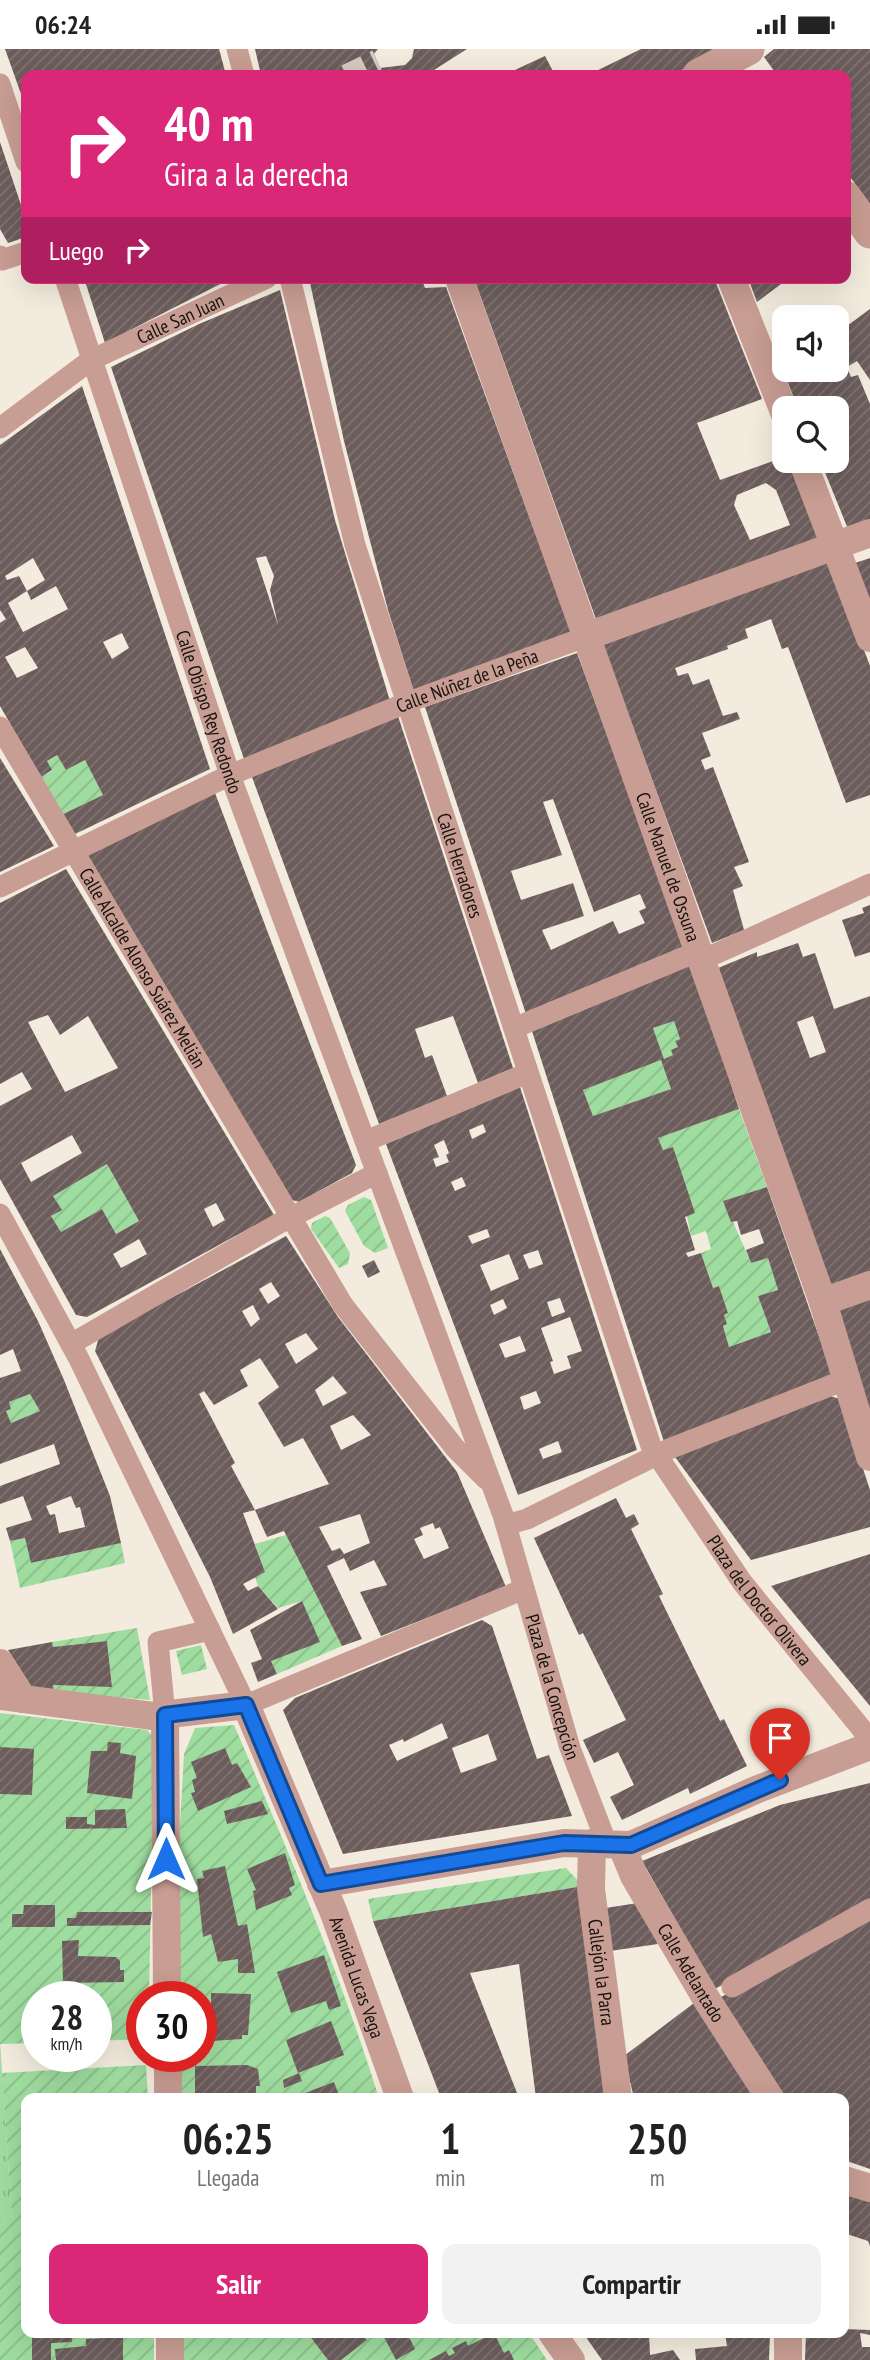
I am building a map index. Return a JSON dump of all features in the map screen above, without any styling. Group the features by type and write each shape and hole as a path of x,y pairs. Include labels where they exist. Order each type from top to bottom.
{"street":[{"path":"237,49 243,70"},
{"path":"712,70 748,56"},
{"path":"0,84 21,147"},
{"path":"851,205 870,232"},
{"path":"0,256 2,260 21,254"},
{"name":"Calle Obispo Rey Redondo","path":"67,284 230,775 366,1141"},
{"name":"Calle San Juan","path":"0,428 92,359 254,284"},
{"name":"Calle Herradores","path":"291,284 355,545 528,1073 659,1450"},
{"name":"Calle Manuel de Ossuna","path":"461,284 823,1302 870,1457"},
{"path":"733,284 778,396"},
{"path":"807,473 870,638"},
{"name":"Calle Núñez de la Peña","path":"0,887 230,775 406,703 870,533"},
{"name":"Calle Alcalde Alonso Suárez Melián","path":"0,727 284,1217"},
{"path":"514,1028 870,884"},
{"path":"366,1141 528,1073"},
{"name":"Plaza de la Concepción","path":"366,1141 506,1525 570,1748 610,1844"},
{"path":"75,1352 284,1217 377,1173"},
{"path":"0,1214 75,1352 246,1705"},
{"name":"Plaza de la Concepción","path":"284,1217 343,1305 455,1448 491,1483"},
{"path":"823,1302 870,1285"},
{"path":"506,1525 527,1520 659,1450 845,1380"},
{"name":"Plaza del Doctor Olivera","path":"659,1450 742,1581 870,1739"},
{"path":"0,1663 12,1697 159,1716 246,1705 524,1589"},
{"path":"167,1981 158,1642 210,1630"},
{"name":"Avenida Lucas Vega","path":"246,1705 321,1884 398,2093"},
{"path":"321,1884 564,1843 610,1844 870,1746"},
{"name":"Callejón la Parra","path":"610,1844 591,1889 617,2093"},
{"name":"Calle Adelantado","path":"610,1844 625,1854 634,1876 707,2000 767,2093"},
{"path":"732,1987 870,1909"},
{"path":"168,2072 168,2093"},
{"path":"849,2182 870,2188"},
{"path":"170,2338 170,2360"},
{"path":"556,2338 571,2360"},
{"path":"788,2338 788,2360"}],"green space":[{"path":"57,755 66,770 85,760 103,795 61,815 41,777 52,771 47,761"},
{"path":"674,1021 680,1039 675,1041 678,1047 673,1055 664,1059 653,1028"},
{"path":"661,1060 671,1089 593,1116 583,1090"},
{"path":"739,1109 767,1187 724,1201 751,1263 768,1258 778,1290 758,1296 771,1332 729,1347 723,1326 727,1324 724,1315 728,1313 719,1286 713,1288 701,1253 711,1249 706,1231 691,1236 673,1147 663,1150 658,1138"},
{"path":"107,1164 139,1221 116,1234 102,1209 61,1232 51,1216 61,1210 53,1196"},
{"path":"364,1197 371,1200 388,1248 375,1253 364,1246 345,1211 348,1205"},
{"path":"325,1216 330,1218 350,1253 348,1264 339,1268 311,1229 312,1223"},
{"path":"30,1394 40,1411 11,1423 6,1411 11,1409 9,1402"},
{"path":"286,1535 342,1646 277,1674 271,1661 302,1601 278,1608 258,1586 255,1577 265,1572 255,1544"},
{"path":"25,1538 32,1563 121,1543 125,1563 20,1588 10,1541"},
{"path":"137,1628 150,1700 54,1692 53,1685 112,1686 107,1641 53,1647 52,1642"},
{"path":"201,1645 207,1669 182,1675 176,1651"},
{"path":"0,1713 147,1730 154,1738 149,1981 126,1981 126,2040 112,2040 112,1981 21,1981 21,2043 0,2044"},
{"path":"234,1725 330,1956 377,2093 180,2093 179,2072 217,2072 217,1981 179,1981 177,1876 184,1754 195,1728"},
{"path":"566,1868 583,1886 373,1921 368,1899"},
{"path":"0,2041 12,2219 0,2219"},
{"path":"126,2066 126,2072 146,2072 148,2093 21,2093 21,2338 154,2338 154,2360 0,2360 0,2219 12,2219 2,2073 112,2072 112,2067"},
{"path":"183,2338 532,2338 547,2360 184,2360"}],"building":[{"path":"5,49 219,49 225,70 21,70 21,94"},
{"path":"255,49 378,49 374,54 380,68 405,65 412,58 414,49 467,49 434,70 260,70"},
{"path":"641,49 713,51 708,58 682,70 598,70"},
{"path":"774,49 870,49 870,204 851,178 851,70 773,70 764,57"},
{"path":"545,56 552,70 515,70"},
{"path":"0,142 21,205 21,239 8,243 0,229"},
{"path":"86,284 220,284 105,343"},
{"path":"310,284 423,284 425,288 446,287 572,635 415,695 388,610 344,441"},
{"path":"476,284 716,284 762,399 697,423 720,480 772,461 772,473 795,473 819,540 597,622","holes":["766,483 776,490 790,525 750,540 734,505 737,495"]},
{"path":"750,284 781,284 757,302"},
{"path":"280,290 335,520 390,701 244,759 111,367 199,324","holes":["266,556 274,576 270,590 278,625 256,558"]},
{"path":"870,309 870,380 857,361 849,366 849,324"},
{"path":"849,372 851,377 858,375 870,404 870,521 848,529 825,473 849,473 849,396 793,396 788,382 849,382"},
{"path":"82,386 210,769 73,835 61,815 103,795 85,760 66,770 57,755 47,761 52,770 41,777 0,706 0,623 6,619 0,610 0,445","holes":["33,558 45,580 27,591 19,576 7,580 5,576","56,586 68,609 23,632 8,603 27,591 31,600","122,633 129,648 112,659 103,642","25,647 38,668 17,678 5,657"]},
{"path":"870,558 870,610 852,564"},
{"path":"830,559 870,666 870,795 846,803 788,647 782,649 771,619 745,629 748,638 727,646 728,649 675,668 678,676 688,673 693,685 709,679 723,716 737,712 740,719 702,733 711,756 701,760 705,770 713,767 749,862 734,867 743,886 733,890 744,930 712,943 602,643"},
{"path":"577,653 686,950 527,1017 425,707","holes":["553,799 594,912 640,894 646,908 639,911 645,923 619,934 613,921 551,950 542,930 584,916 573,883 521,900 511,871 562,855 543,802"]},
{"path":"398,716 513,1068 478,1083 453,1016 415,1029 425,1058 432,1055 447,1096 379,1124 252,777"},
{"path":"0,758 54,846 0,872"},
{"path":"215,793 356,1165 352,1173 299,1202 289,1199 87,856"},
{"path":"66,869 274,1215 87,1317 76,1315 0,1179 0,1106 32,1089 22,1072 0,1084 0,903","holes":["48,1015 60,1035 88,1016 118,1068 65,1092 28,1022","72,1135 82,1153 31,1182 21,1163","107,1164 139,1221 116,1234 102,1209 61,1232 51,1216 62,1210 53,1196","216,1203 225,1220 213,1227 204,1209","139,1239 147,1254 121,1268 113,1254"]},
{"path":"870,905 870,952 855,957 842,920 864,913 862,908"},
{"path":"798,943 803,957 815,953 834,1009 870,996 870,1273 835,1285 827,1282 718,968 757,952 757,957","holes":["813,1016 826,1052 810,1058 797,1022"]},
{"path":"691,961 739,1109 658,1138 663,1150 673,1147 695,1213 685,1217 695,1250 686,1253 688,1257 701,1253 713,1288 719,1286 728,1313 724,1315 727,1324 723,1326 729,1347 771,1332 758,1296 778,1290 768,1258 751,1263 746,1250 764,1243 759,1229 741,1235 737,1221 731,1222 723,1201 767,1187 832,1374 664,1442 531,1028","holes":["674,1021 680,1039 675,1041 678,1047 671,1050 673,1055 664,1059 653,1028","661,1060 671,1089 593,1116 583,1090"]},
{"path":"520,1087 637,1450 518,1495 386,1144","holes":["483,1124 486,1132 472,1139 469,1130","444,1140 449,1162 436,1167 433,1159 439,1157 434,1145","462,1177 466,1186 455,1191 451,1182","487,1229 490,1237 472,1244 468,1236","538,1250 543,1264 529,1269 523,1255","509,1254 519,1279 491,1291 480,1265","560,1298 565,1312 552,1317 547,1302","503,1299 507,1308 494,1315 490,1305","570,1317 582,1351 567,1356 571,1368 554,1374 550,1362 553,1361 541,1328","520,1336 526,1351 505,1358 499,1344","536,1391 541,1403 524,1410 520,1397","558,1441 562,1452 543,1459 539,1449"]},
{"path":"286,1236 338,1317 457,1472 506,1587 381,1636 360,1592 387,1585 374,1560 350,1571 344,1558 327,1566 362,1639 342,1646 284,1531 267,1537 255,1510 243,1513 265,1572 243,1584 248,1591 258,1586 278,1609 233,1634 210,1577 95,1351 99,1337","holes":["271,1282 280,1296 268,1304 259,1289","253,1305 260,1319 251,1327 242,1311","306,1333 318,1349 296,1364 285,1344","260,1358 279,1387 258,1403 284,1447 303,1438 329,1484 255,1510 231,1466 235,1463 199,1394 204,1391 214,1405 248,1386 240,1370","333,1376 347,1393 323,1406 315,1390","353,1415 371,1435 341,1450 330,1426","360,1514 370,1543 344,1554 340,1548 332,1551 319,1527","433,1523 435,1529 440,1527 449,1548 424,1559 414,1539 423,1535 420,1528"]},
{"path":"0,1249 38,1321 64,1380 110,1496 121,1543 31,1563 25,1538 10,1541 6,1528 32,1520 23,1496 0,1504 0,1486 60,1464 54,1444 0,1464 0,1378 21,1371 13,1349 0,1355","holes":["30,1394 40,1411 11,1423 6,1411 11,1409 9,1402","71,1496 76,1508 80,1507 85,1527 59,1533 55,1514 50,1515 46,1506"]},
{"path":"374,1260 380,1272 368,1278 362,1266"},
{"path":"870,1295 870,1416 834,1308"},
{"path":"830,1396 840,1399 870,1490 870,1527 751,1560 675,1457"},
{"path":"616,1498 626,1518 634,1514 639,1524 631,1529 663,1594 659,1596 720,1721 724,1719 747,1766 690,1794 688,1788 622,1820 610,1797 634,1785 618,1752 594,1763 583,1740 626,1720 583,1633 579,1635 534,1538"},
{"path":"870,1554 870,1706 771,1586"},
{"path":"302,1601 320,1642 271,1661 277,1674 258,1682 251,1663 262,1659 250,1630"},
{"path":"482,1620 492,1626 537,1759 549,1755 572,1816 343,1854 283,1710 295,1698","holes":["442,1723 448,1738 397,1761 389,1745 403,1739 404,1742","488,1734 497,1760 461,1773 452,1748"]},
{"path":"107,1641 112,1687 53,1685 54,1692 33,1689 8,1650 52,1642 53,1647"},
{"path":"108,1742 121,1743 120,1753 136,1756 132,1799 87,1793 91,1751 107,1751"},
{"path":"0,1747 34,1749 32,1795 0,1794"},
{"path":"225,1748 232,1765 237,1763 251,1787 198,1811 191,1793 195,1792 192,1780 197,1778 191,1762"},
{"path":"870,1783 870,1902 715,1989 642,1861 780,1805"},
{"path":"262,1801 268,1814 227,1824 224,1811"},
{"path":"125,1809 127,1828 66,1829 66,1817 87,1817 87,1824 95,1825 95,1810"},
{"path":"285,1853 295,1885 289,1888 292,1895 256,1910 253,1891 256,1890 247,1869"},
{"path":"225,1866 238,1926 247,1924 255,1973 238,1973 238,1959 218,1962 211,1934 203,1937 197,1879 204,1878 202,1871"},
{"path":"583,1886 608,2093 535,2093 519,1964 470,1973 517,2093 439,2093 373,1921"},
{"path":"638,1903 658,1944 603,1952 599,1909"},
{"path":"24,1905 55,1905 55,1927 12,1927 12,1914 23,1914"},
{"path":"77,1912 152,1912 150,1925 67,1926 67,1918 76,1918"},
{"path":"870,1919 870,2169 849,2162 849,2093 783,2093 721,1997"},
{"path":"79,1940 78,1956 116,1957 120,1961 120,1970 124,1970 124,1982 63,1981 62,1941"},
{"path":"324,1955 341,2006 329,2010 326,2001 291,2013 277,1972"},
{"path":"217,1993 251,1994 248,2035 242,2035 242,2039 217,2041"},
{"path":"694,2003 752,2093 633,2093 624,2056"},
{"path":"331,2021 344,2055 298,2073 286,2040"},
{"path":"247,2065 258,2069 260,2086 256,2086 256,2093 195,2093 195,2072 217,2072 217,2066"},
{"path":"299,2073 302,2081 284,2088 283,2080"},
{"path":"334,2082 338,2093 305,2093"},
{"path":"849,2191 870,2198 870,2246 868,2241 849,2235"},
{"path":"849,2329 870,2330 870,2335 860,2333 862,2347 870,2347 870,2360 805,2360 806,2338 849,2338"},
{"path":"32,2338 72,2338 72,2342 51,2343 51,2360 32,2360"},
{"path":"123,2338 123,2360 56,2360 55,2349 86,2346 86,2339"},
{"path":"311,2338 367,2340 341,2360 328,2360"},
{"path":"385,2338 410,2338 415,2349 396,2360"},
{"path":"484,2338 496,2338 504,2353 509,2350 514,2360 429,2360 446,2351 449,2356 455,2353 452,2348 466,2341 468,2346"},
{"path":"587,2338 649,2338 650,2355 673,2350 680,2360 602,2360"},
{"path":"726,2338 770,2338 769,2360 696,2360 695,2349 727,2346"}],"tunnel":[{"path":"356,70 377,60"}],"route":[{"path":"166,1859 165,1715 246,1705 321,1884 564,1843 631,1845 780,1780"}]}
